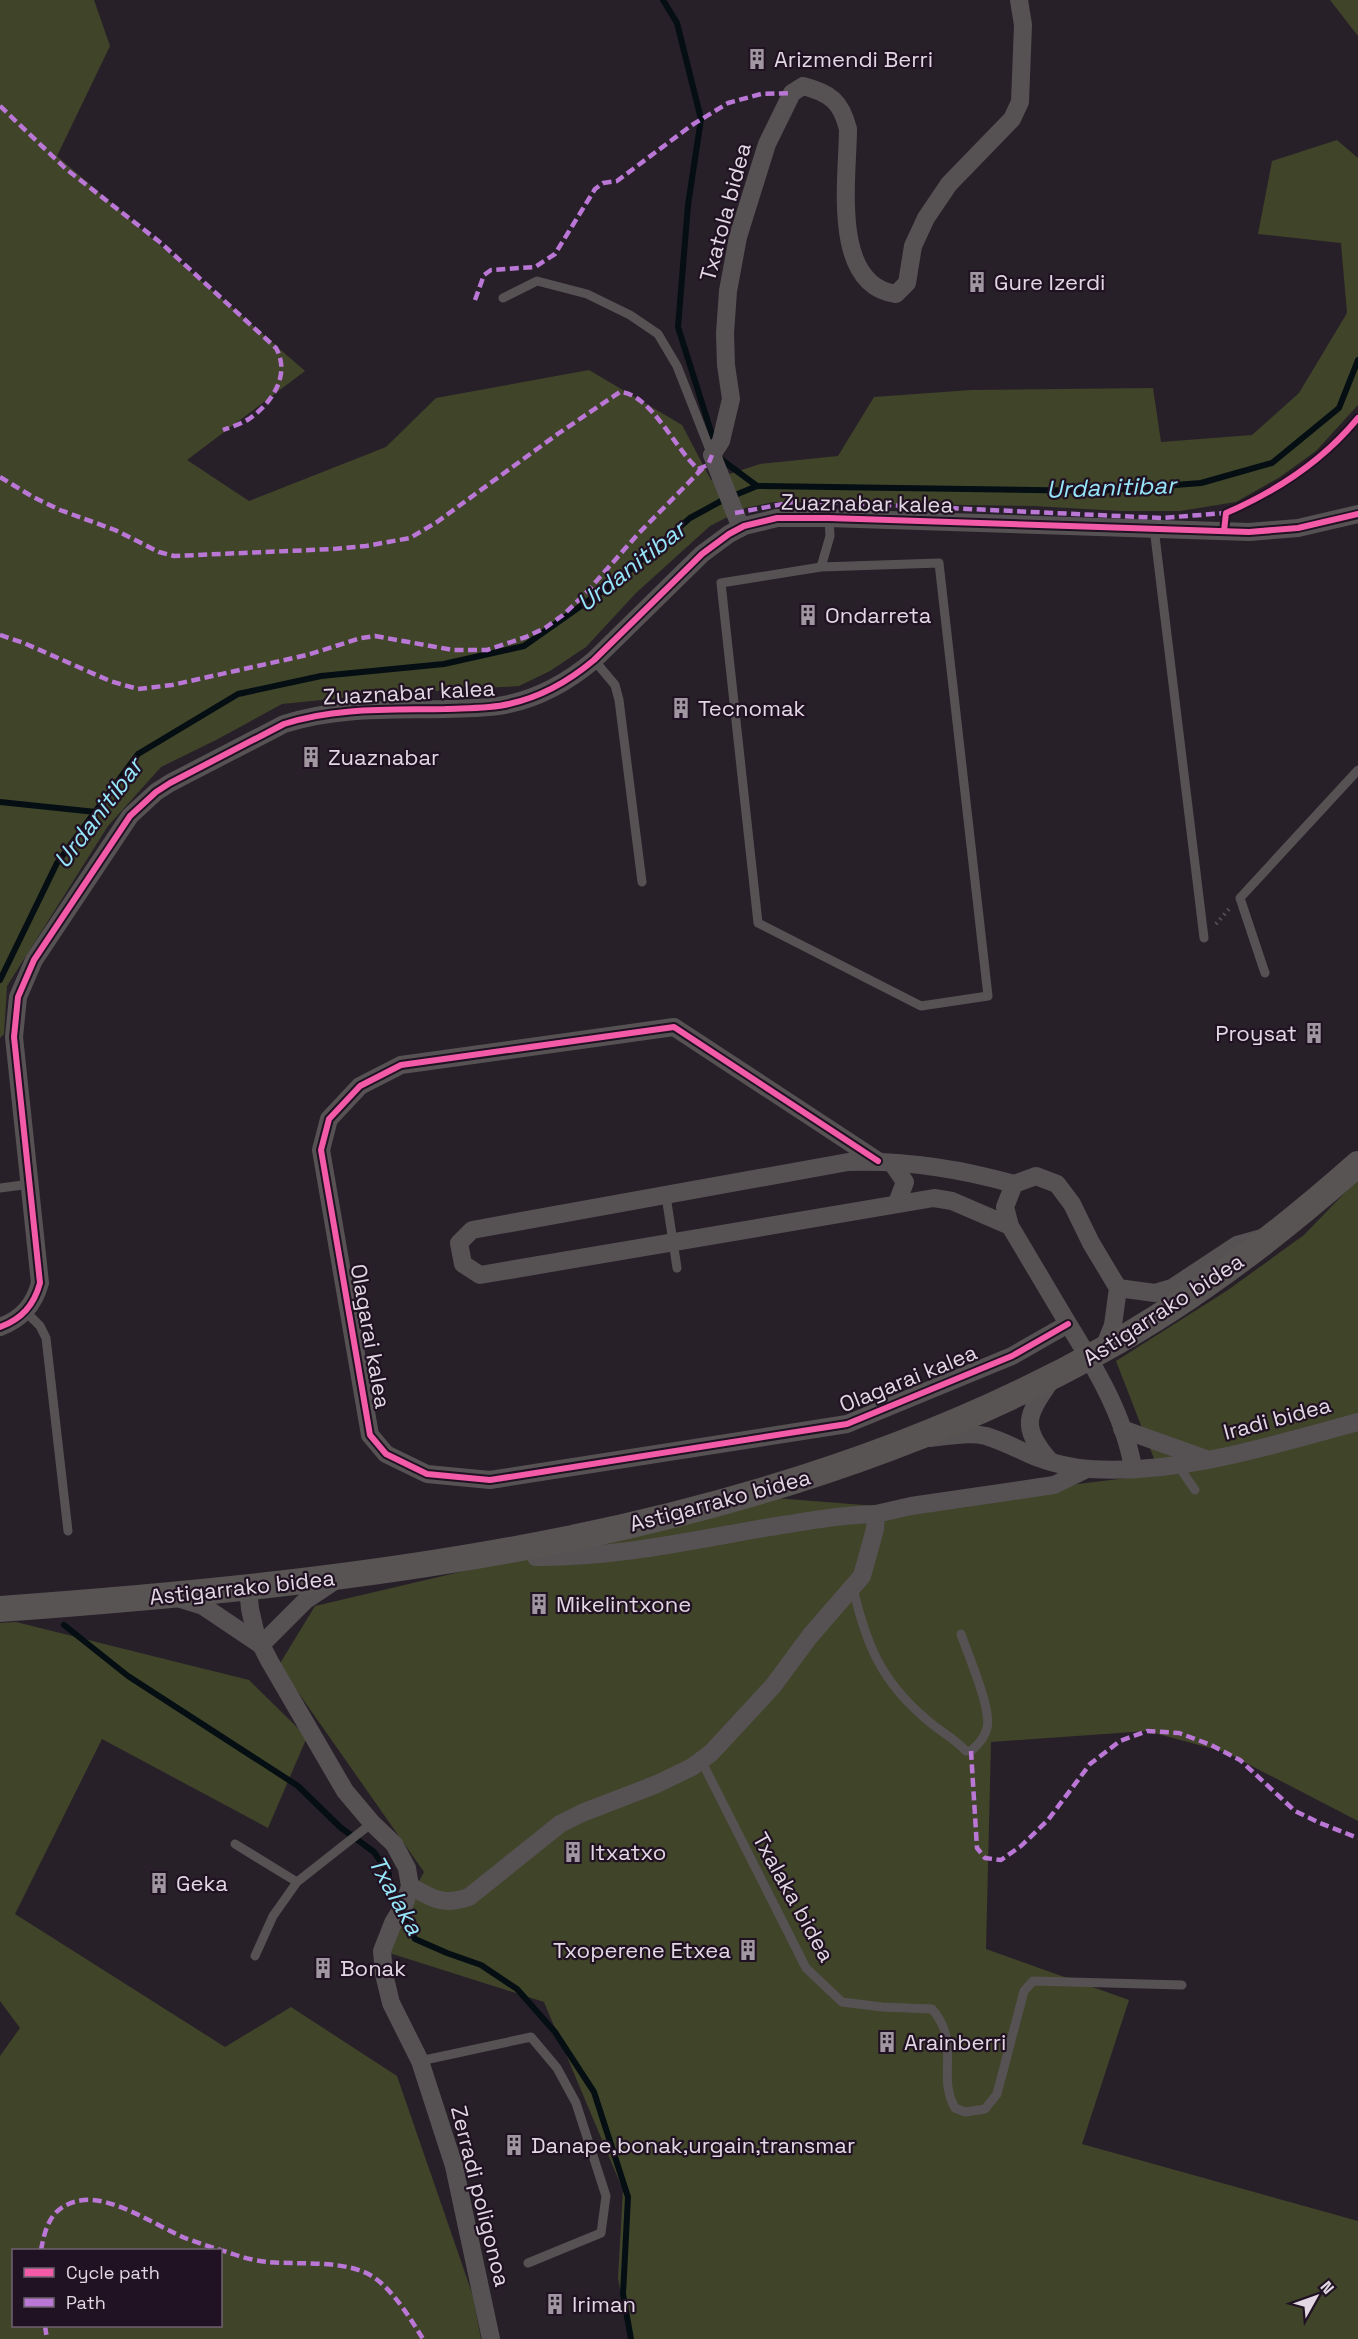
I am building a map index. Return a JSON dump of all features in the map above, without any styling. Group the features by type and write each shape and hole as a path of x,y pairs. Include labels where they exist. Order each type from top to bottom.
{"main road":[{"name":"Astigarrako bidea","path":"0,1609 248,1587 407,1568 531,1546 725,1502 853,1463 917,1439 1008,1399 1103,1350 1186,1299 1275,1234 1358,1164"}],"street":[{"name":"Txatola bidea","path":"712,455 721,441 731,399 726,365 725,333 728,291 738,237 767,144 792,93 803,86 832,96 844,115 848,129 846,231 855,262 868,281 886,293 896,294 907,283 913,246 926,218 949,184 1012,119 1020,102 1023,25 1019,0"},
{"path":"712,455 738,520"},
{"name":"Zuaznabar kalea","path":"14,1319 37,1294 41,1272 24,1185 14,1037 18,997 34,960 120,830 142,803 170,783 284,724 304,718 340,712 489,708 528,699 555,687 594,660 738,520 829,518 1271,531 1322,524 1358,514"},
{"name":"Olagarai kalea","path":"885,1162 674,1027 401,1065 360,1086 329,1119 321,1150 370,1435 386,1454 427,1474 490,1480 723,1440 847,1424 1072,1329"},
{"name":"Olagarai kalea","path":"1010,1226 952,1201 934,1198 480,1275 463,1264 459,1243 472,1230 848,1162 885,1162 984,1175 1014,1184"},
{"path":"885,1162 905,1182 897,1203"},
{"path":"1103,1350 1113,1324 1118,1288 1091,1243 1072,1204 1057,1184 1036,1176 1014,1184 1005,1207 1010,1226 1072,1329 1104,1389 1129,1447 1132,1468"},
{"path":"1118,1288 1155,1293 1172,1288 1237,1245 1275,1234"},
{"path":"1050,1461 1037,1446 1029,1424 1033,1407 1054,1376"},
{"name":"Iradi bidea","path":"1087,1469 1132,1468 1208,1460 1358,1422"},
{"path":"1122,1429 1208,1460"},
{"path":"917,1439 968,1434 984,1436 1050,1461 1087,1469"},
{"path":"531,1546 536,1557 571,1557 690,1541 840,1515 876,1514 943,1501 1054,1485 1087,1469"},
{"path":"248,1587 250,1609 256,1635 261,1645 367,1828 394,1844 407,1868 407,1894 440,1902 456,1902 469,1897 560,1824 657,1784 711,1753 755,1707 810,1636 862,1576 875,1529 876,1514"},
{"path":"261,1645 306,1600 342,1576"},
{"path":"166,1594 203,1606 261,1645"},
{"name":"Zerradi poligonoa","path":"407,1894 382,1951 384,1974 391,2002 420,2061 454,2166 491,2339"}],"lane":[{"path":"503,298 537,281 587,294 630,315 658,334 676,366 712,455"},
{"path":"821,567 830,536 829,518"},
{"path":"1154,528 1204,938"},
{"path":"939,563 988,996 921,1005 758,923 721,583 821,567 939,563"},
{"path":"594,660 615,686 619,700 642,882"},
{"path":"1265,973 1240,898 1358,770"},
{"path":"0,1188 24,1185"},
{"path":"666,1196 677,1268"},
{"path":"14,1319 40,1326 46,1338 68,1532"},
{"path":"1177,1464 1195,1490"},
{"path":"853,1588 862,1625 873,1654 886,1676 926,1720 959,1743 966,1751 971,1751 980,1742 987,1728 988,1713 961,1634"},
{"name":"Txalaka bidea","path":"701,1760 806,1968 842,2002 882,2007 932,2009 942,2020 947,2036 948,2096 955,2108 965,2112 985,2109 997,2094 1024,1991 1033,1981 1182,1985"},
{"path":"255,1956 273,1917 297,1882 367,1828"},
{"path":"235,1844 297,1882"},
{"path":"420,2061 531,2037 557,2068 576,2103 606,2196 601,2233 528,2263"}],"path":[{"path":"1204,938 1240,898"}],"green space":[{"path":"0,0 94,0 110,46 57,156 305,371 187,460 249,501 386,447 436,398 589,370 682,425 711,480 760,464 838,456 874,397 971,390 1153,388 1161,442 1252,435 1299,393 1347,313 1341,243 1258,234 1272,161 1337,140 1358,158 1358,405 1316,451 1280,477 1236,502 1180,511 774,502 745,508 710,526 636,593 586,647 550,671 519,686 372,695 282,704 161,767 108,826 7,986 4,1034 0,1038"},
{"path":"1330,0 1358,0 1358,36"},
{"path":"1358,1179 1358,1821 1225,1752 1147,1731 991,1742 986,1949 1129,2000 1082,2144 1358,2221 1358,2339 629,2339 618,2278 623,2190 544,2002 380,1950 424,1872 279,1665 315,1606 775,1498 889,1507 1160,1474 1116,1361 1228,1290 1304,1235"},
{"path":"16,1622 249,1680 307,1737 268,1828 102,1739 15,1914 225,2047 291,2007 397,2076 473,2296 481,2339 0,2339 0,2056 20,2028 0,2001 0,1623"}],"waterway":[{"path":"663,0 677,23 701,119 688,205 678,327 713,438"},
{"name":"Urdanitibar","path":"0,980 57,863 138,754 238,694 321,676 444,664 524,646 622,577 690,518 723,500 757,486 1098,491 1201,483 1272,463 1339,408 1358,360"},
{"path":"722,460 757,486"},
{"path":"0,802 96,812"},
{"name":"Txalaka","path":"64,1625 128,1676 298,1786 340,1827 374,1852 389,1874 389,1890 415,1939 481,1965 517,1989 555,2032 594,2092 628,2197 623,2294 631,2339"}],"marked path":[{"path":"475,300 484,275 491,270 535,267 555,254 595,189 603,183 617,181 692,125 728,103 761,94 792,93"},
{"path":"0,106 66,169 161,243 276,348 281,368 277,388 272,397 249,419 223,430"},
{"path":"0,477 60,510 115,530 159,552 174,556 333,549 410,538 437,522 559,433 620,392 631,395 642,402 698,469 708,465 712,455"},
{"path":"0,635 24,643 110,681 138,689 172,685 307,655 361,638 375,636 453,650 487,650 526,637 545,628 563,615 703,468"},
{"path":"735,513 799,501 1161,518 1226,513"},
{"path":"971,1751 977,1848 985,1858 1001,1860 1021,1846 1048,1820 1090,1764 1120,1741 1147,1731 1179,1733 1211,1745 1240,1760 1295,1811 1358,1838"},
{"path":"41,2249 45,2231 58,2210 73,2202 84,2200 96,2200 122,2208 185,2238 218,2249"},
{"path":"222,2250 268,2262 338,2265 364,2272 375,2278 389,2291 402,2306 423,2339"},
{"path":"45,2327 47,2339"}],"cycle path":[{"path":"1224,531 1226,513 1298,474 1314,462 1358,418"},
{"path":"0,1327 15,1320 26,1310 40,1283 14,1037 18,997 34,960 130,816 156,792 170,783 284,724 304,719 364,710 493,707 543,693 575,675 594,660 702,554 744,526 777,518 1249,532 1298,528 1358,514"},
{"path":"878,1161 674,1027 401,1065 360,1086 329,1119 321,1150 370,1435 386,1454 427,1474 490,1480 847,1424 1012,1356 1068,1324"}],"place":[{"name":"Arizmendi Berri","path":"757,59"},
{"name":"Gure Izerdi","path":"977,282"},
{"name":"Ondarreta","path":"808,615"},
{"name":"Tecnomak","path":"681,708"},
{"name":"Zuaznabar","path":"311,757"},
{"name":"Proysat","path":"1314,1033"},
{"name":"Mikelintxone","path":"539,1604"},
{"name":"Itxatxo","path":"573,1852"},
{"name":"Geka","path":"159,1883"},
{"name":"Txoperene Etxea","path":"748,1950"},
{"name":"Bonak","path":"323,1968"},
{"name":"Arainberri","path":"887,2042"},
{"name":"Danape,bonak,urgain,transmar","path":"514,2145"},
{"name":"Iriman","path":"555,2304"}]}
